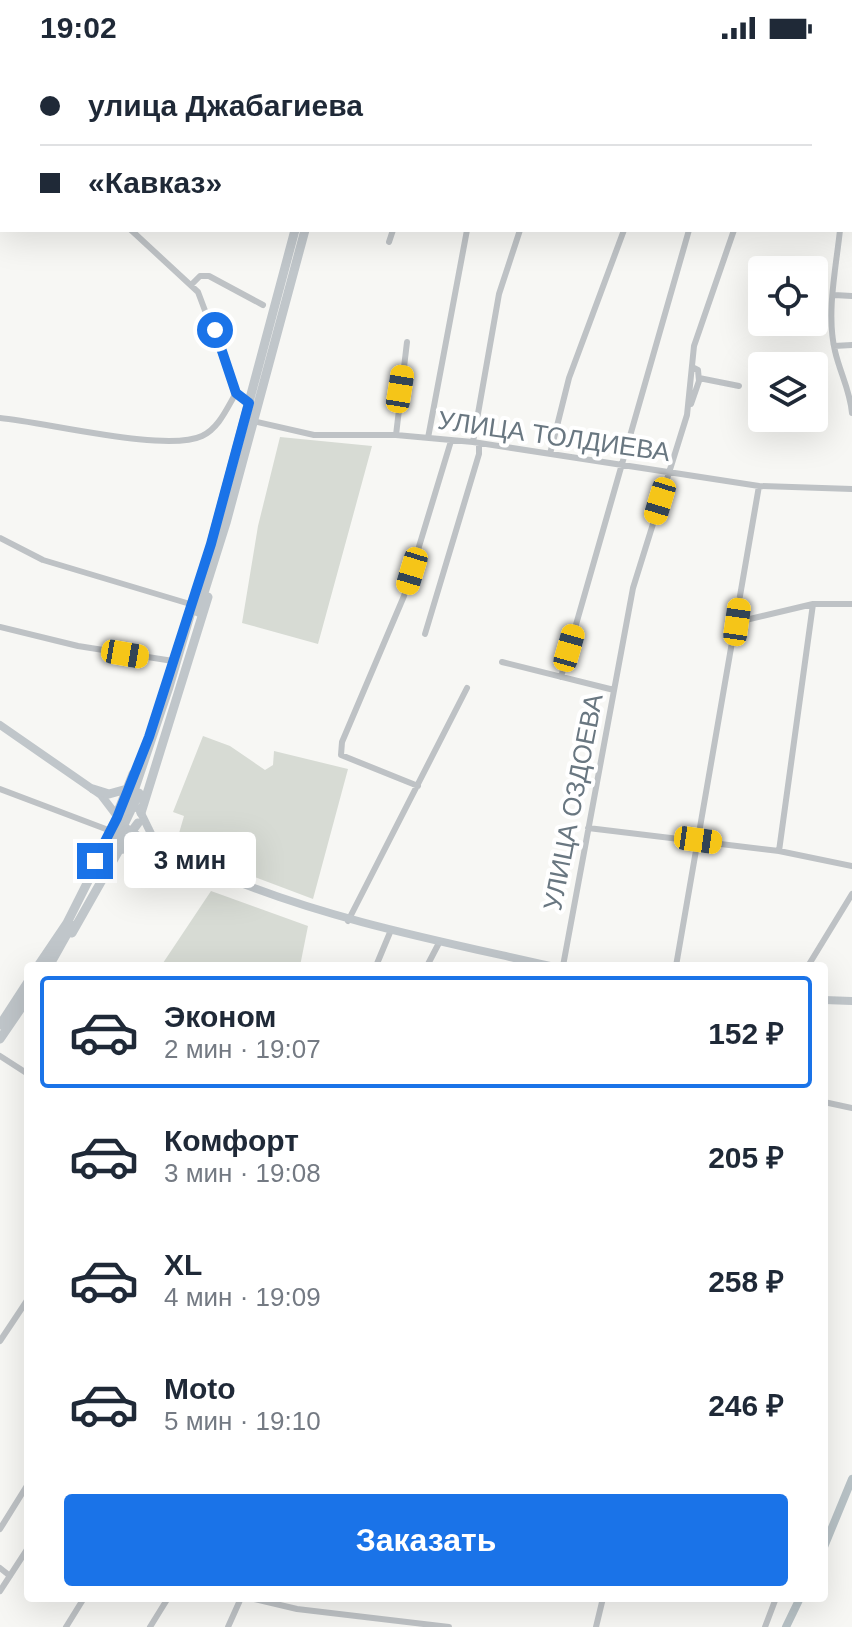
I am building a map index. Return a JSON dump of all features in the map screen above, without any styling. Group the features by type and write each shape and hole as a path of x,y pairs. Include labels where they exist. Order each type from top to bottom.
{"highway":[{"path":"191,624 294,232"},
{"path":"49,961 76,928 118,850 127,816 197,643 252,421 304,232"},
{"path":"49,961 111,831 127,816 127,789 149,737 211,544"},
{"path":"49,961 131,814 191,624 217,555"},
{"path":"93,789 109,794 127,789"},
{"path":"118,850 139,846 163,853"},
{"path":"0,1025 24,988"},
{"path":"0,1039 24,1004"}],"main road":[{"path":"0,725 93,789 127,816 163,853 287,902 348,921 523,962"},
{"path":"93,789 148,832 163,853"},
{"path":"828,1000 852,1001"}],"street":[{"path":"133,232 198,292 215,330 236,393 249,403"},
{"path":"389,242 392,232"},
{"path":"428,438 467,232"},
{"path":"425,634 479,454 476,442 499,294 519,232"},
{"path":"550,454 569,378 623,232"},
{"path":"561,677 688,232"},
{"name":"УЛИЦА ОЗДОЕВА","path":"564,962 633,588 687,415 694,346 733,232"},
{"path":"840,232 834,295 834,346 850,388 852,413"},
{"path":"191,285 200,276 209,276 263,305"},
{"path":"834,295 852,296"},
{"path":"396,435 407,342"},
{"path":"834,346 852,345"},
{"path":"687,415 699,378 698,370 692,367"},
{"path":"699,378 739,386"},
{"path":"0,418 152,440 178,440 202,436 221,420 236,393"},
{"name":"УЛИЦА ТОЛДИЕВА","path":"252,421 314,435 396,435 476,442 759,486 852,489"},
{"path":"418,786 341,755 342,742 404,596 451,441"},
{"path":"677,962 759,486"},
{"path":"0,538 43,560 190,604"},
{"path":"737,622 813,604 852,604"},
{"path":"779,851 813,604"},
{"path":"0,627 78,646 173,661"},
{"path":"502,662 614,690"},
{"path":"348,921 467,688"},
{"path":"0,789 111,831"},
{"path":"588,828 779,851 852,866"},
{"path":"810,962 852,894"},
{"path":"378,962 391,930"},
{"path":"429,962 440,941"},
{"path":"0,1067 3,1058 24,1071"},
{"path":"828,1103 852,1108"},
{"path":"0,1341 24,1305"},
{"path":"0,1529 24,1490"},
{"path":"0,1591 24,1554"},
{"path":"0,1568 10,1576"},
{"path":"66,1627 82,1602"},
{"path":"150,1627 166,1602"},
{"path":"228,1627 239,1602"},
{"path":"274,1602 297,1609 449,1627"},
{"path":"596,1627 602,1602"},
{"path":"765,1627 774,1602"}],"shaded area":[{"path":"280,437 372,446 318,644 242,623 258,526"},
{"path":"203,736 230,746 265,770 273,765 274,751 348,769 313,899 175,847 184,816 173,812"},
{"path":"211,891 308,926 301,962 164,962"}],"waterway":[{"path":"828,1537 852,1479"},
{"path":"786,1627 798,1602"}],"route":[{"path":"95,861 117,818 149,737 211,544 249,403 236,393 215,330"}]}
